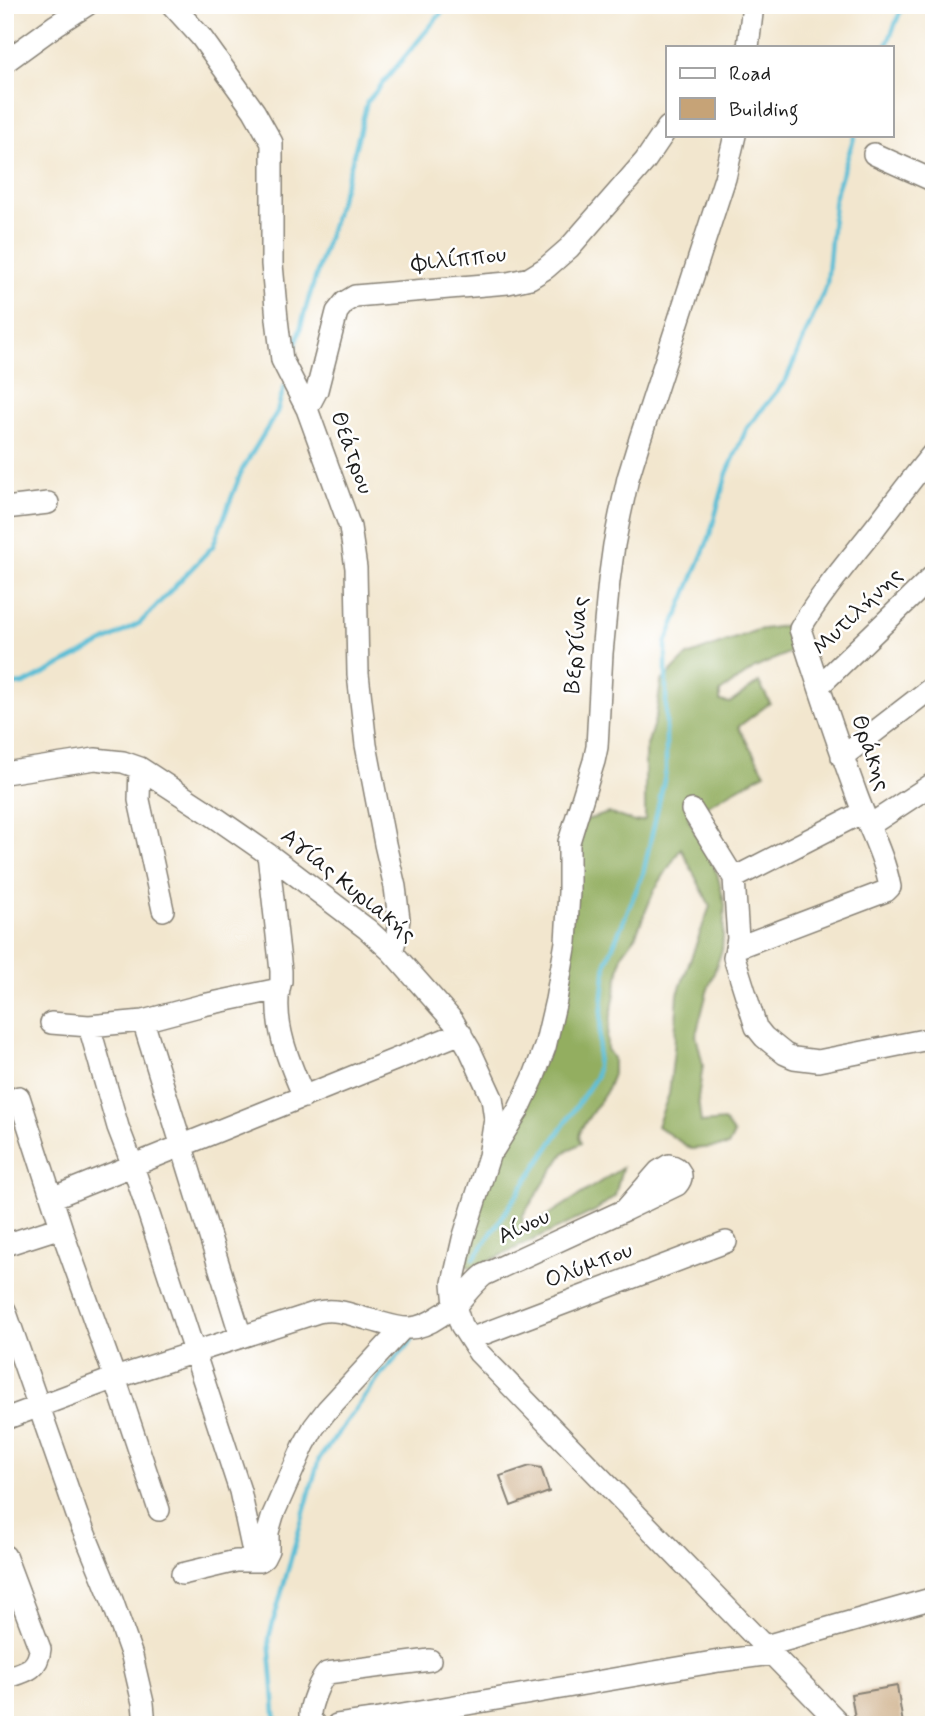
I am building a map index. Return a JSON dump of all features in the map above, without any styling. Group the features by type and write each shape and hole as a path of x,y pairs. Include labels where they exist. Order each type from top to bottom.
{"street":[{"path":"5,62 87,5"},
{"name":"Θεάτρου","path":"172,5 201,37 254,111 272,143 272,264 282,360 307,409 350,527 356,568 358,674 366,745 399,919 392,952"},
{"path":"748,46 753,5"},
{"name":"Φιλίππου","path":"307,409 317,390 337,312 345,302 355,296 508,283 530,278 546,268 569,247 645,161 666,130"},
{"name":"Βεργίνας","path":"489,1156 519,1109 545,1048 566,942 569,842 597,747 602,653 614,545 628,478 725,178 735,136"},
{"path":"874,154 934,181"},
{"name":"Θράκης","path":"736,948 886,891 890,887 842,757 800,629 817,600 934,452"},
{"path":"5,508 48,503"},
{"name":"Μυτιλήνης","path":"819,686 934,575"},
{"path":"842,757 934,686"},
{"name":"Αγίας Κυριακής","path":"5,773 95,759 123,762 140,768 268,853 340,908 392,952 453,1021 492,1098 495,1119 489,1156 463,1239 453,1283 455,1306 461,1325 480,1353 841,1725"},
{"path":"140,768 139,800 163,910"},
{"path":"734,878 866,819 934,783"},
{"path":"692,810 734,878 738,939 735,963 756,1027 764,1037 785,1054 818,1061 934,1038"},
{"path":"268,853 281,971 277,1008 282,1041 304,1097"},
{"path":"51,1023 89,1026 143,1021 279,989"},
{"path":"143,1021 241,1337"},
{"path":"89,1026 118,1127 240,1491 255,1561"},
{"path":"52,1198 461,1033"},
{"path":"19,1097 159,1510"},
{"name":"Αίνου","path":"402,1329 423,1326 455,1306 484,1275 625,1210"},
{"path":"5,1245 61,1227"},
{"name":"Ολύμπου","path":"470,1339 726,1242"},
{"path":"5,1310 77,1515 132,1656 144,1703 145,1725"},
{"path":"5,1419 115,1378 305,1315 328,1310 340,1311 402,1329 314,1427 273,1515 268,1532 267,1555 260,1561 236,1561 182,1574"},
{"path":"5,1556 40,1649 34,1666 5,1678"},
{"path":"337,1725 769,1650 934,1598"},
{"path":"315,1725 310,1712 320,1680 327,1673 430,1660"}],"green space":[{"path":"789,625 797,649 755,668 720,692 720,701 730,703 759,682 770,703 738,727 765,773 688,818 717,873 725,905 722,950 696,1035 703,1065 698,1099 701,1123 724,1121 734,1134 728,1146 691,1149 657,1126 669,1094 678,994 710,906 681,848 654,891 635,937 622,955 607,1037 607,1049 613,1058 613,1074 606,1092 581,1129 581,1143 564,1153 523,1215 522,1224 528,1228 622,1168 615,1196 595,1211 472,1269 465,1264 491,1158 548,1048 579,822 609,813 635,822 645,820 645,752 656,716 661,682 687,656 757,630"}],"building":[{"path":"530,1466 541,1468 549,1492 511,1506 500,1476"},
{"path":"897,1686 903,1724 856,1725 851,1694"}],"waterway":[{"path":"293,355 351,165 367,102 448,5"},
{"path":"886,46 903,5"},
{"path":"474,1259 596,1077 606,963 643,874 666,771 666,643 709,538 727,473 747,428 786,380 827,284 835,195 855,136"},
{"path":"5,686 24,684 140,623 213,546 242,470 277,412 284,387"},
{"path":"276,1725 269,1637 319,1459 381,1375 415,1337"}]}
